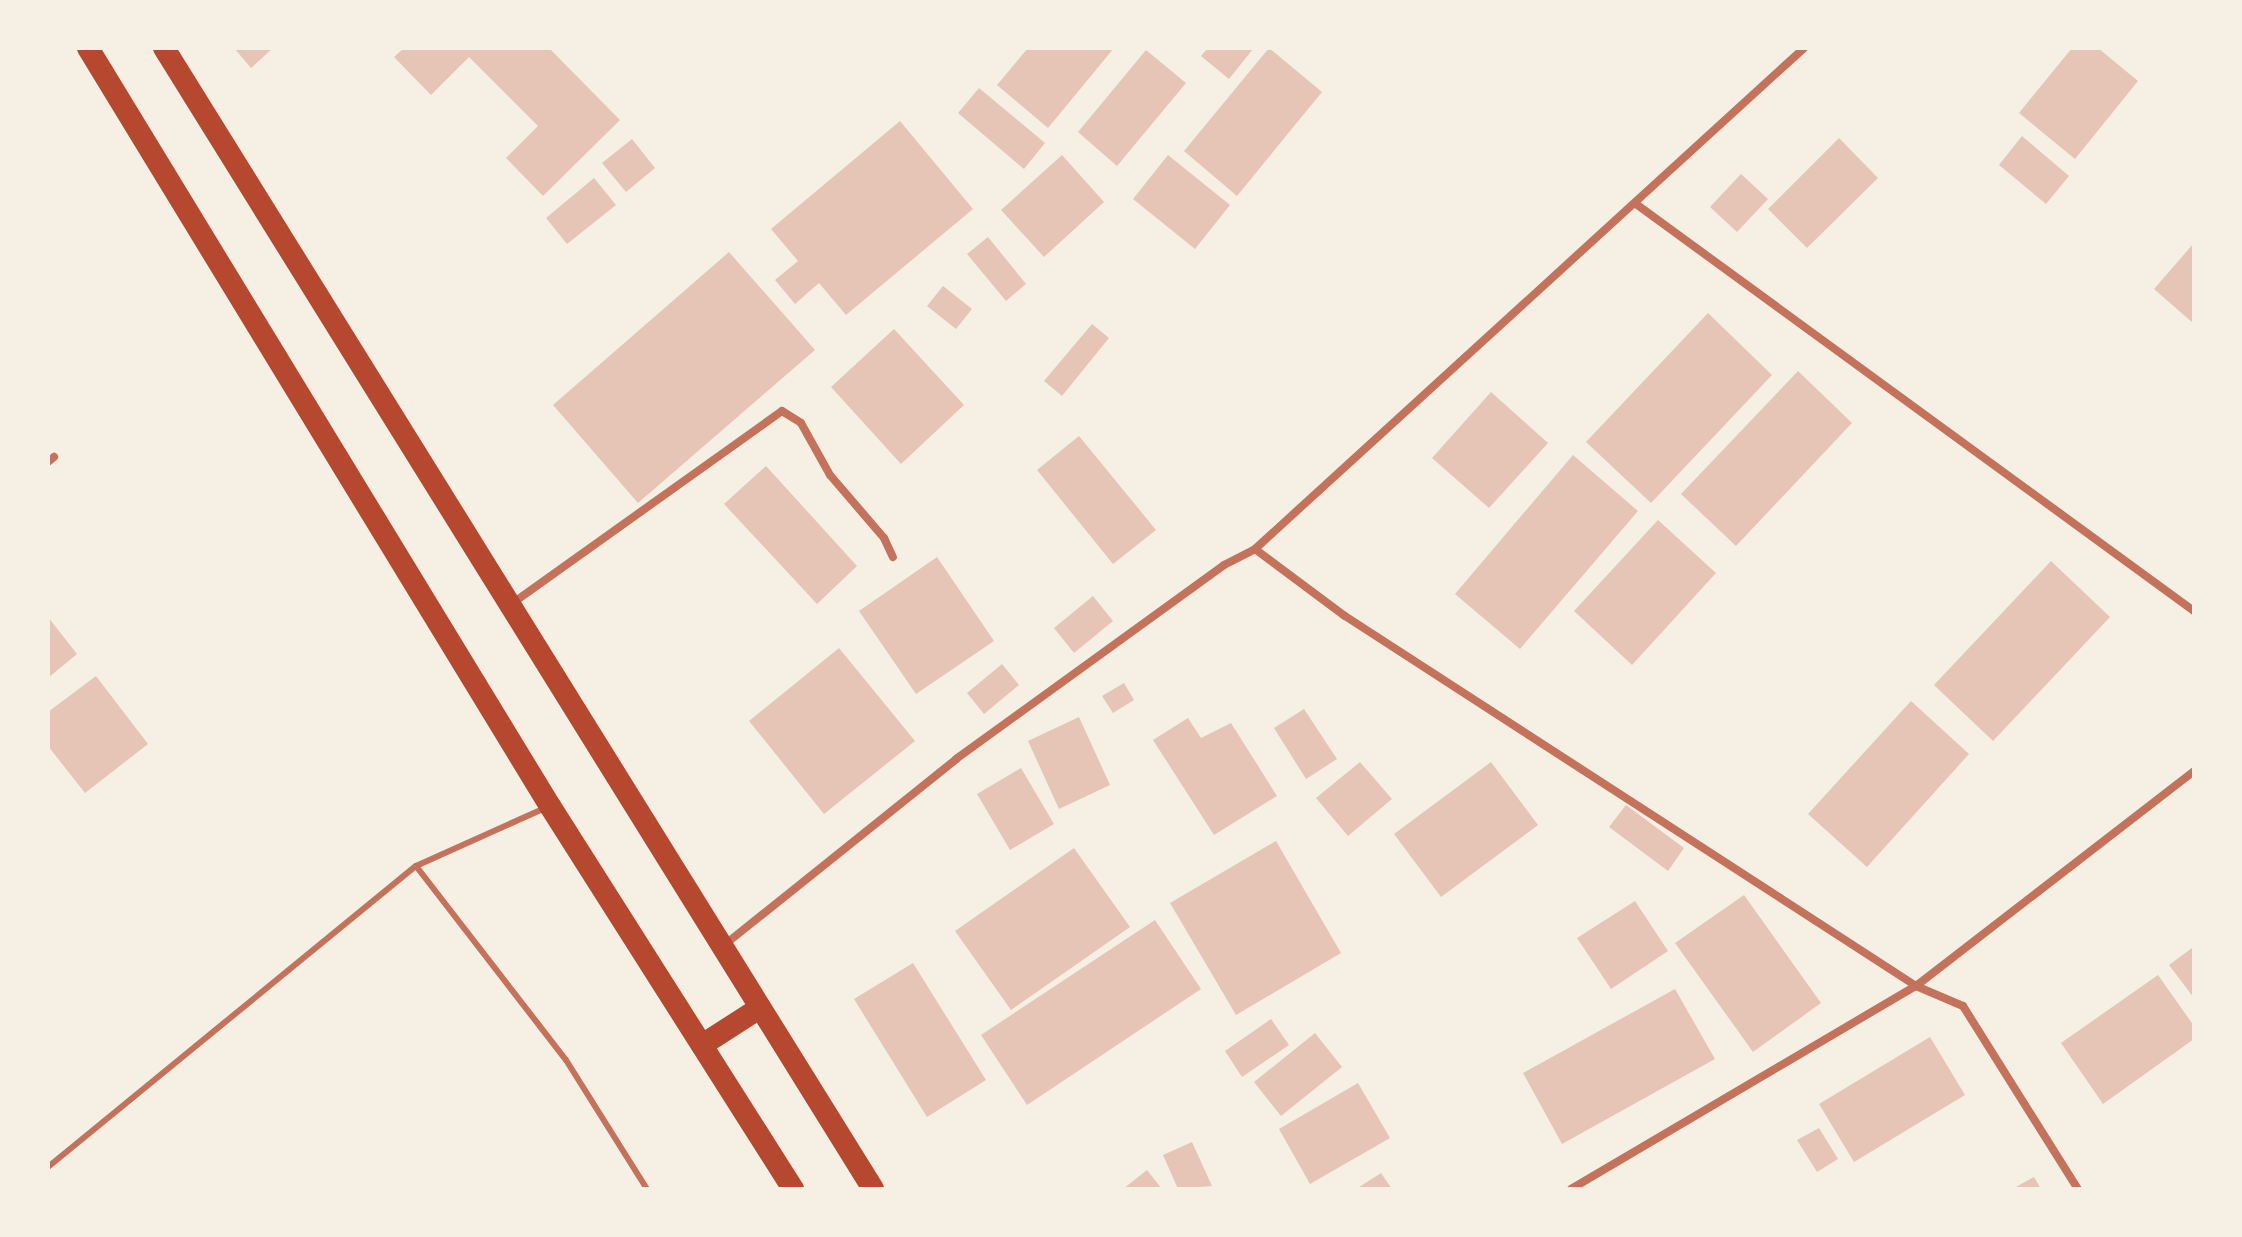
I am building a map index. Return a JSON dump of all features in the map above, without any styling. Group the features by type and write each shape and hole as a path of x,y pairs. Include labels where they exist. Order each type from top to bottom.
{"highway":[{"path":"88,48 550,806 793,1189"},
{"path":"164,48 719,949 873,1189"},
{"path":"702,1045 758,1009"}],"street":[{"path":"719,949 956,759 1224,565 1255,549 1804,48"},
{"path":"1636,204 2194,611"},
{"path":"510,606 782,411 801,423 830,475 884,538 893,557"},
{"path":"1255,549 1345,616 1916,986 1963,1006 2078,1189"},
{"path":"1571,1189 1916,986 2194,771"}],"lane":[{"path":"48,1167 416,866 550,806"},
{"path":"416,866 566,1060 647,1189"}],"building":[{"path":"234,48 273,48 251,68"},
{"path":"404,48 549,48 620,120 543,196 506,158 538,126 469,57 431,95 394,57"},
{"path":"1028,48 1114,48 1048,128 997,85"},
{"path":"1208,48 1253,49 1229,79 1201,56"},
{"path":"1269,48 1322,92 1237,196 1184,151"},
{"path":"2072,48 2098,48 2138,81 2075,159 2019,113"},
{"path":"1146,50 1186,83 1117,166 1078,132"},
{"path":"979,88 1045,143 1024,169 958,113"},
{"path":"900,121 973,209 846,315 819,283 795,304 775,280 798,261 771,229"},
{"path":"2022,136 2069,176 2046,204 1999,165"},
{"path":"1839,138 1878,178 1807,248 1768,209"},
{"path":"632,139 655,168 626,192 602,163"},
{"path":"1062,155 1104,202 1044,257 1001,210"},
{"path":"1168,155 1230,205 1195,249 1133,199"},
{"path":"1741,174 1768,199 1737,232 1710,207"},
{"path":"594,178 616,205 567,244 546,218"},
{"path":"988,237 1026,284 1006,301 967,254"},
{"path":"2194,243 2194,324 2154,289"},
{"path":"729,252 815,350 638,503 553,405"},
{"path":"943,286 972,309 956,329 927,306"},
{"path":"1708,313 1772,375 1651,503 1586,442"},
{"path":"1092,324 1109,338 1062,396 1044,381"},
{"path":"894,329 964,405 901,464 831,387"},
{"path":"1798,371 1852,423 1736,546 1681,494"},
{"path":"1491,392 1548,443 1489,508 1432,458"},
{"path":"1079,436 1156,530 1113,564 1037,470"},
{"path":"1573,455 1638,511 1520,649 1455,594"},
{"path":"766,466 857,566 817,604 724,504"},
{"path":"1658,520 1716,573 1632,665 1574,611"},
{"path":"937,557 994,641 916,694 859,611"},
{"path":"2051,561 2110,617 1993,741 1934,685"},
{"path":"1093,596 1113,621 1074,653 1054,628"},
{"path":"48,617 77,654 48,678"},
{"path":"839,648 915,741 824,814 749,721"},
{"path":"1002,664 1019,685 984,714 967,693"},
{"path":"96,676 148,744 85,793 48,746 48,712"},
{"path":"1124,683 1134,700 1113,713 1102,696"},
{"path":"1911,701 1969,754 1867,867 1808,814"},
{"path":"1304,709 1337,759 1306,779 1274,728"},
{"path":"1079,717 1110,785 1059,809 1028,741"},
{"path":"1188,718 1201,738 1231,723 1277,796 1214,835 1153,740"},
{"path":"1360,762 1392,799 1348,836 1316,798"},
{"path":"1491,762 1538,825 1441,897 1394,834"},
{"path":"1021,768 1054,824 1010,850 977,794"},
{"path":"1626,805 1684,848 1668,871 1609,827"},
{"path":"1276,841 1341,953 1236,1015 1170,903"},
{"path":"1074,848 1130,927 1011,1010 955,931"},
{"path":"1744,895 1821,1003 1753,1052 1675,943"},
{"path":"1635,901 1668,951 1611,989 1577,938"},
{"path":"1155,920 1201,989 1027,1105 981,1035"},
{"path":"2192,948 2194,951 2194,998 2169,965"},
{"path":"913,963 986,1080 927,1117 854,999"},
{"path":"2158,975 2194,1026 2194,1039 2103,1104 2061,1043"},
{"path":"1675,989 1715,1059 1562,1144 1523,1073"},
{"path":"1271,1019 1289,1045 1242,1077 1225,1051"},
{"path":"1315,1033 1342,1067 1281,1116 1254,1082"},
{"path":"1930,1037 1965,1095 1854,1162 1819,1104"},
{"path":"1358,1083 1390,1138 1310,1184 1279,1129"},
{"path":"1819,1128 1838,1159 1817,1172 1797,1140"},
{"path":"1192,1142 1212,1186 1178,1189 1163,1155"},
{"path":"1147,1170 1162,1189 1123,1189"},
{"path":"1381,1173 1392,1189 1356,1189"},
{"path":"2034,1177 2041,1189 2012,1189"}]}
